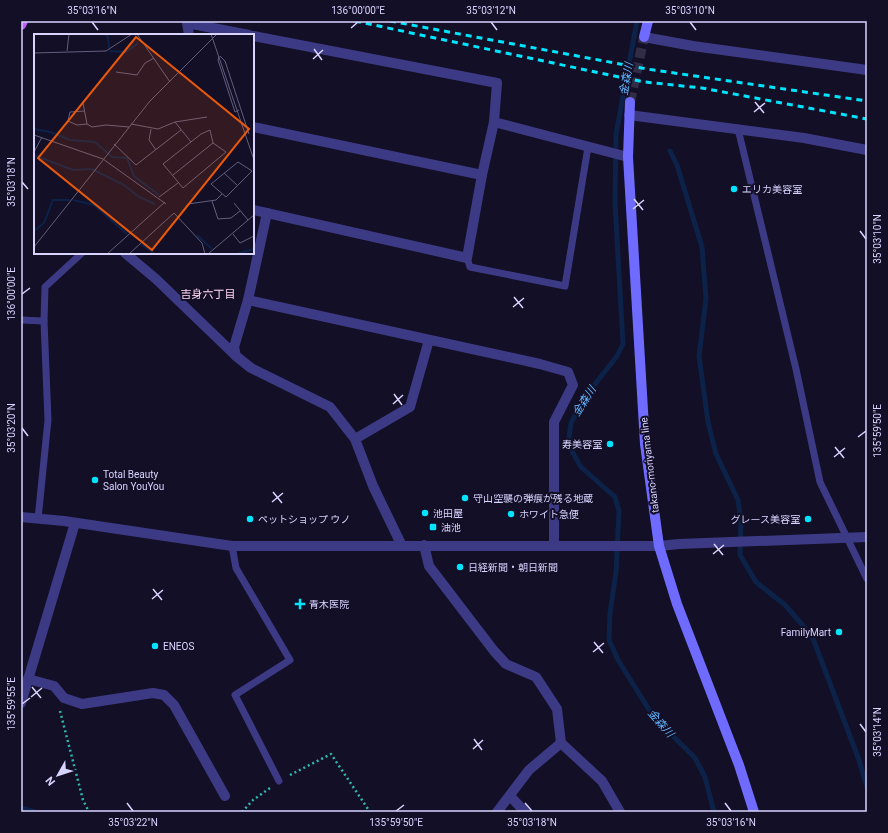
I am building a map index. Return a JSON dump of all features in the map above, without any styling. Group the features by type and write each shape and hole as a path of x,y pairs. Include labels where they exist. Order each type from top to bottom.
{"main road":[{"path":"644,37 648,21"},
{"name":"takano-moriyama line","path":"630,102 625,156 645,444 659,546 677,604 739,766 754,812"}],"street":[{"path":"189,34 187,23 245,34"},
{"path":"254,36 497,83 494,122 482,174 467,258 254,210"},
{"path":"644,37 701,47 867,70"},
{"path":"629,115 804,138 867,150"},
{"path":"494,122 625,156"},
{"path":"254,128 482,174"},
{"path":"236,356 234,347 248,300 267,214"},
{"path":"126,254 156,279 236,356 251,368 330,407 355,438 372,486 402,546"},
{"path":"248,300 540,364 568,372 573,385 554,422 554,546"},
{"path":"355,438 410,407 429,340"},
{"path":"21,517 75,523 232,546 659,546 700,543 867,537"},
{"path":"21,703 75,523"},
{"path":"424,545 429,566 494,651 506,664 536,677 557,709 561,743 602,781 620,812"},
{"path":"28,678 54,686 64,698 82,704 153,693 164,695 174,705 224,796"},
{"path":"497,812 529,770 561,743"},
{"path":"510,796 524,812"}],"lane":[{"path":"738,130 796,369 820,482 867,579"},
{"path":"467,258 470,267 565,286 588,147"},
{"path":"38,519 48,420 44,321 45,287 81,254"},
{"path":"21,320 44,321"},
{"path":"232,546 236,568 290,660 235,695 279,781"}],"path":[{"path":"64,698 58,705 83,800 88,812"},
{"path":"242,812 253,800 279,781 331,754 370,812"}],"waterway":[{"name":"金森川","path":"637,21 616,134 615,203 623,344 617,356 585,397 571,423 569,438 573,453 581,467 615,497 619,511 616,572 610,613 609,640 618,660 653,716 695,758 705,777 714,812"},
{"path":"670,151 677,165 702,247 706,299 699,356 708,422 716,454 738,500 741,521 740,555 756,582 785,605 812,636 859,760 867,787"},
{"path":"21,808 35,812"}],"tunnel":[{"path":"630,102 644,37"}],"railway":[{"path":"355,21 645,82 702,88 867,119"},
{"path":"390,21 647,69 867,101"}],"place":[{"name":"エリカ美容室","path":"734,189"},
{"name":"寿美容室","path":"610,444"},
{"name":"Total Beauty Salon YouYou","path":"95,480"},
{"name":"守山空襲の弾痕が残る地蔵","path":"465,498"},
{"name":"池田屋","path":"425,513"},
{"name":"ホワイト急便","path":"511,514"},
{"name":"ペットショップ ウノ","path":"250,519"},
{"name":"グレース美容室","path":"808,519"},
{"name":"油池","path":"433,527"},
{"name":"日経新聞・朝日新聞","path":"460,567"},
{"name":"青木医院","path":"300,604"},
{"name":"FamilyMart","path":"839,632"},
{"name":"ENEOS","path":"155,646"}],"district":[{"name":"吉身六丁目","path":"208,294"}]}
